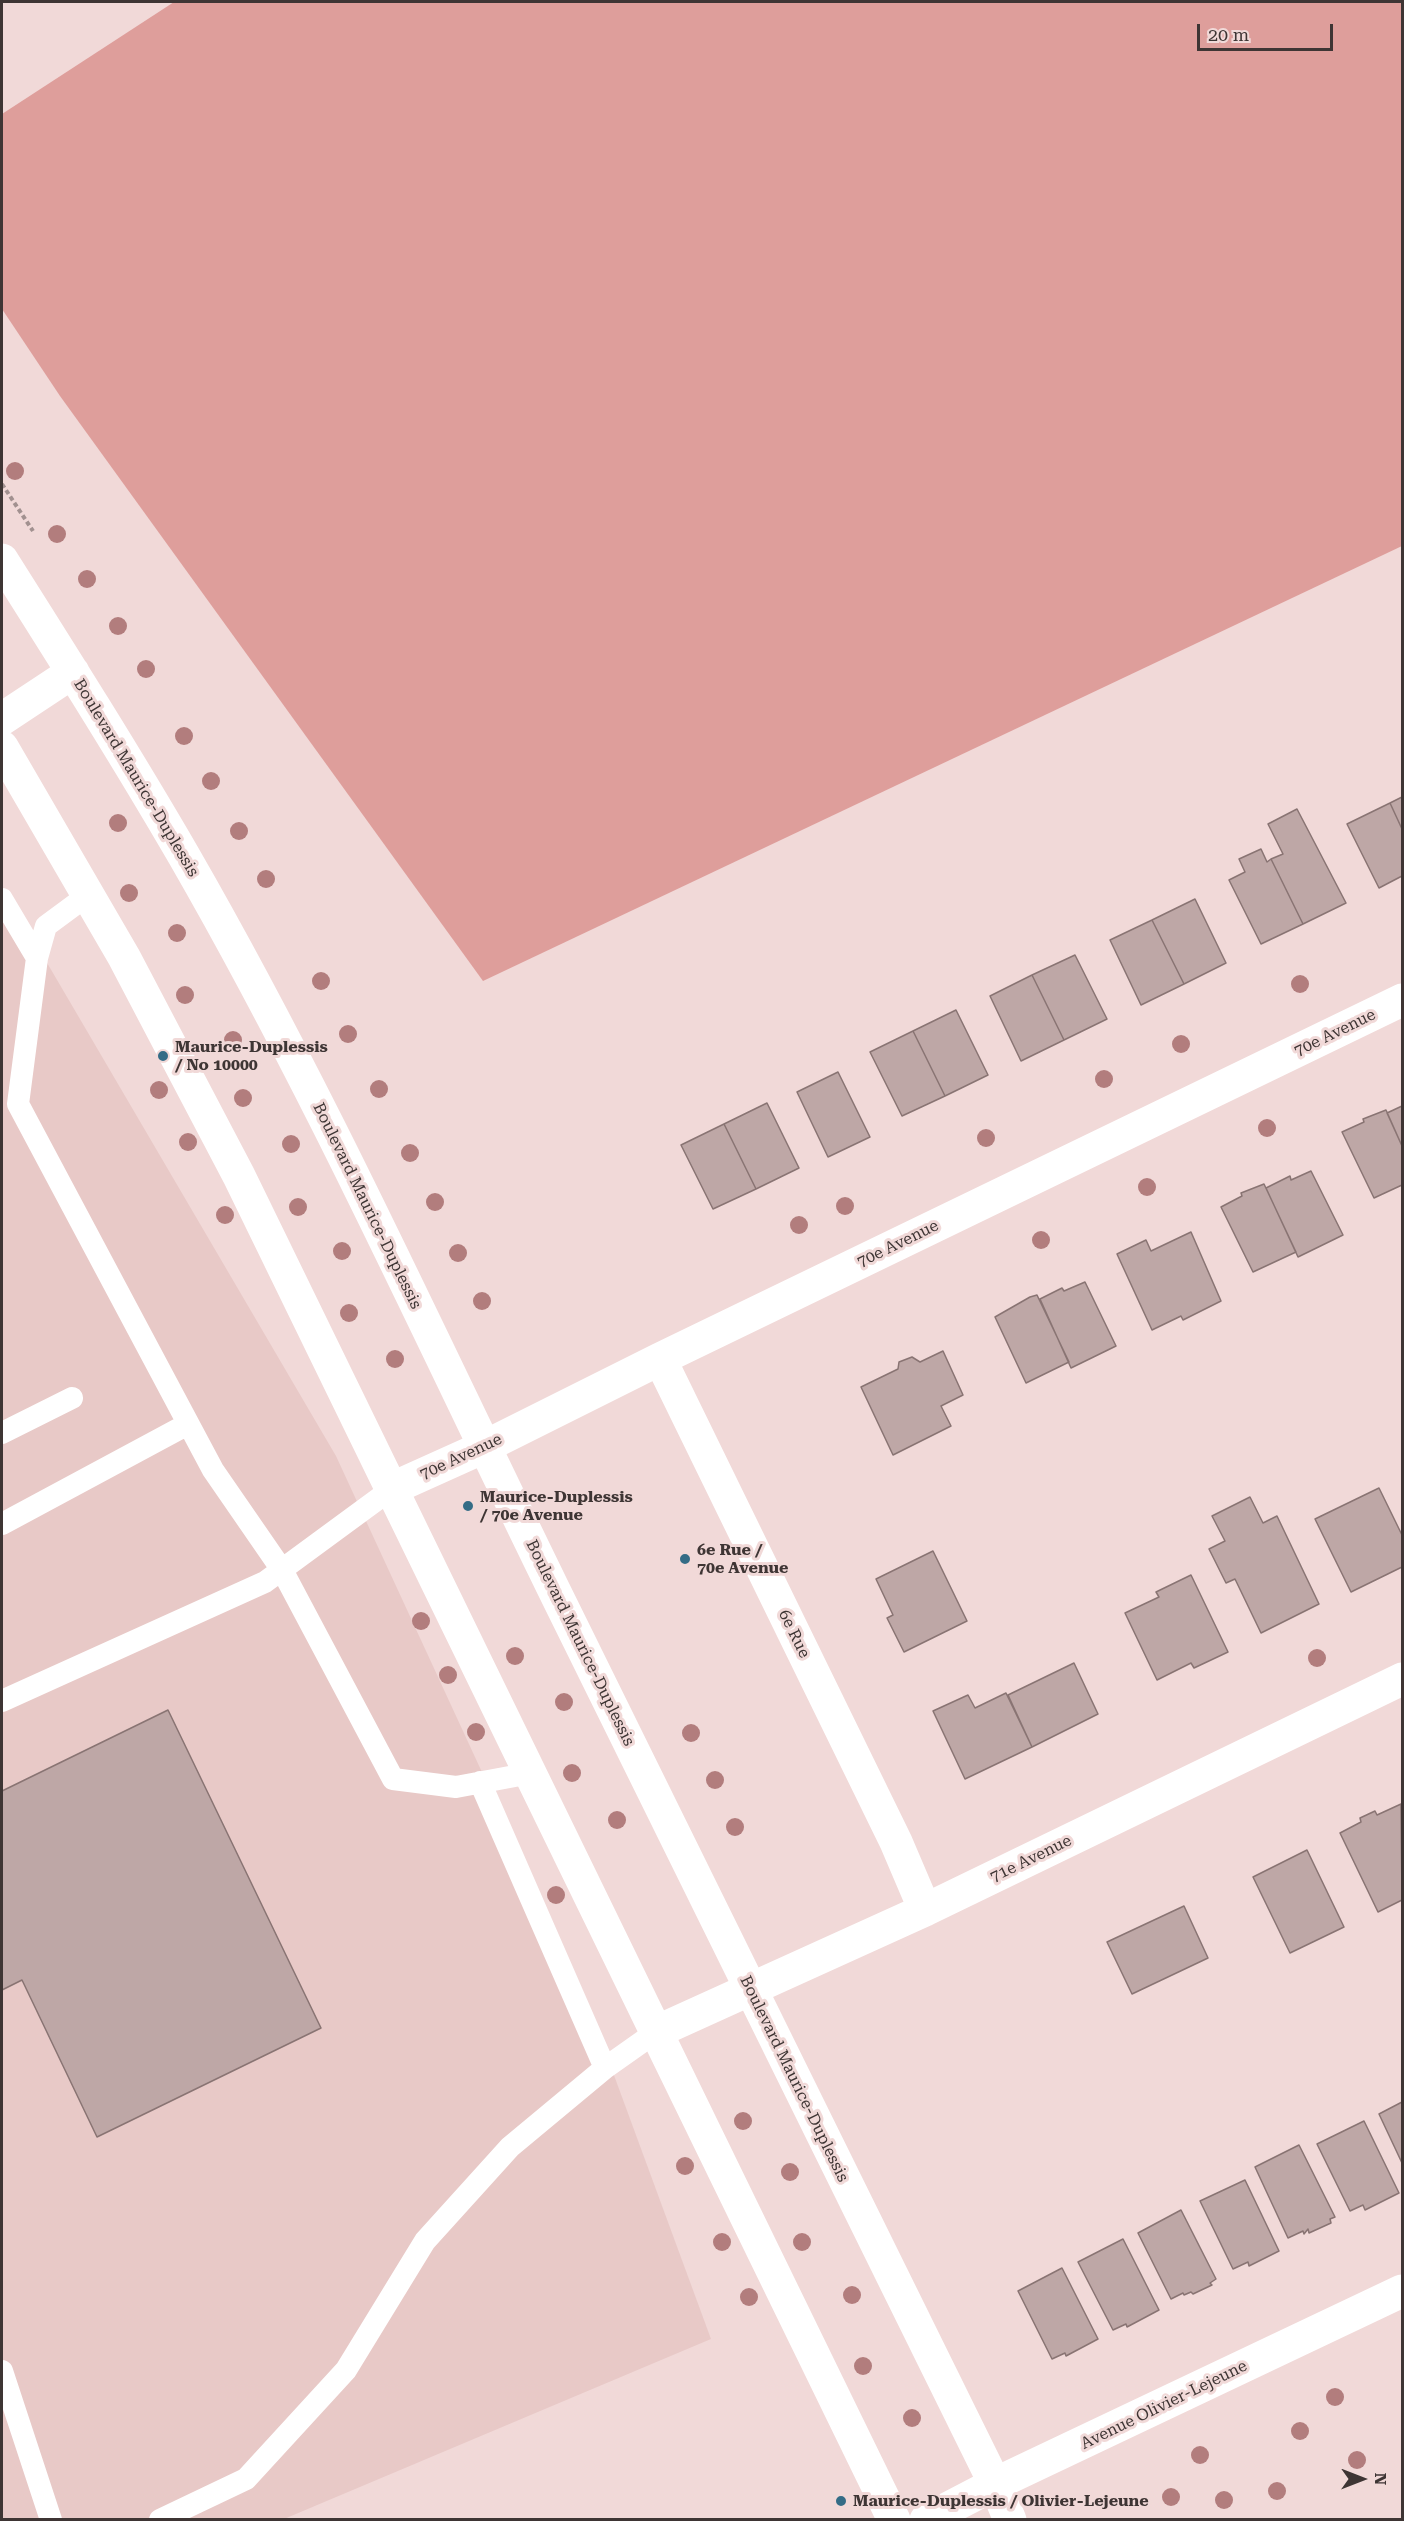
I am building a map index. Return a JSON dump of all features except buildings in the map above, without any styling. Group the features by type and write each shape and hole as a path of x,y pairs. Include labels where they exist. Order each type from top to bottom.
{"street":[{"name":"Boulevard Maurice-Duplessis","path":"2,560 73,672 185,858 290,1051 389,1247 484,1447 749,1989 995,2484 1010,2520"},
{"path":"2,719 73,672"},
{"path":"6,767 88,895 124,957 240,1176 894,2520"},
{"name":"70e Avenue","path":"393,1488 484,1447 660,1359 1402,1000"},
{"name":"6e Rue","path":"660,1359 896,1842 925,1910"},
{"name":"71e Avenue","path":"656,2032 925,1910 1402,1679"},
{"name":"Avenue Olivier-Lejeune","path":"926,2520 995,2484 1402,2291"}],"lane":[{"path":"88,895 46,926 37,958 18,1104 213,1470 282,1570 393,1779 456,1787 531,1773"},
{"path":"2,899 37,958"},
{"path":"2,1433 72,1398"},
{"path":"2,1524 188,1424"},
{"path":"2,1701 265,1582 393,1488"},
{"path":"480,1782 605,2068"},
{"path":"160,2520 246,2479 346,2370 425,2241 510,2147 605,2068 656,2032"},
{"path":"2,2371 51,2520"}],"shaded area":[{"path":"174,2 1402,2 1402,546 483,981 60,396 2,309 2,114"},
{"path":"2,886 336,1456 583,1991 711,2339 284,2519 2,2519"}],"place":[{"name":"Maurice-Duplessis / No 10000","path":"163,1056"},
{"name":"Maurice-Duplessis / 70e Avenue","path":"468,1506"},
{"name":"6e Rue / 70e Avenue","path":"685,1559"},
{"name":"Maurice-Duplessis / Olivier-Lejeune","path":"841,2501"}]}
